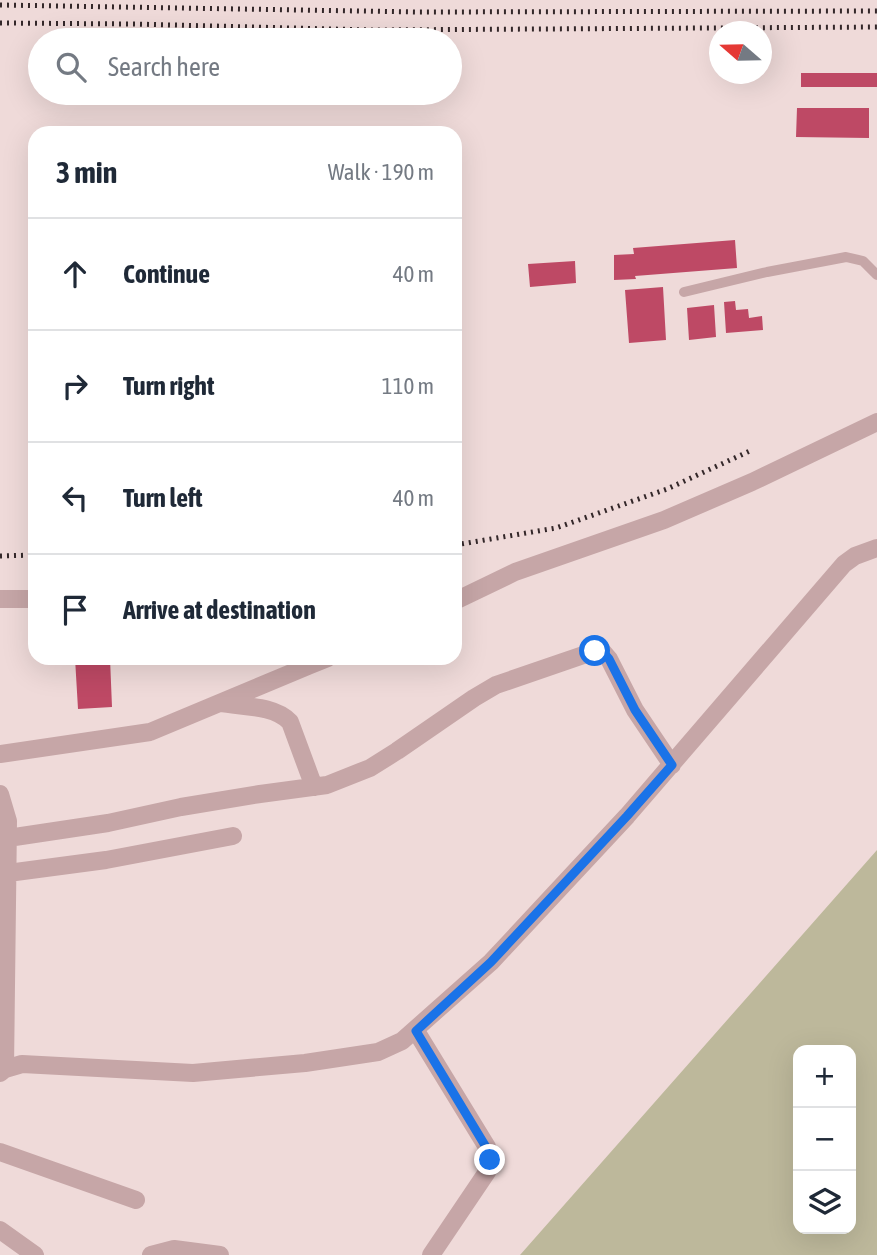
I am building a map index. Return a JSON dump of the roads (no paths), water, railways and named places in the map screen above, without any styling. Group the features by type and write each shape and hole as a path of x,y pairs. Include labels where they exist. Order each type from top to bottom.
{"street":[{"path":"462,598 515,572 664,520 752,482 877,422"},
{"path":"0,794 8,821 2,1071 22,1064 193,1073 304,1063 378,1052 416,1031 491,962 672,765 844,564 855,556 877,548"},
{"path":"0,599 28,599"},
{"path":"8,838 108,823 181,807 327,786 370,768 496,685 595,651 603,652 609,659 635,710 672,765"},
{"path":"0,754 150,732 220,703 300,665"},
{"path":"220,703 271,710 285,716 290,722 314,787"},
{"path":"8,873 106,860 233,836"},
{"path":"416,1031 486,1147 490,1160 487,1172 431,1255"},
{"path":"0,1152 136,1200"},
{"path":"0,1230 35,1255"},
{"path":"150,1255 174,1249 220,1255"}],"lane":[{"path":"684,292 766,272 846,257 863,261 877,275"}],"railway":[{"path":"0,5 419,12 877,11"},
{"path":"0,23 292,28"},
{"path":"462,29 877,27"},
{"path":"462,544 556,528 667,489 752,450"},
{"path":"0,556 28,555"}]}
